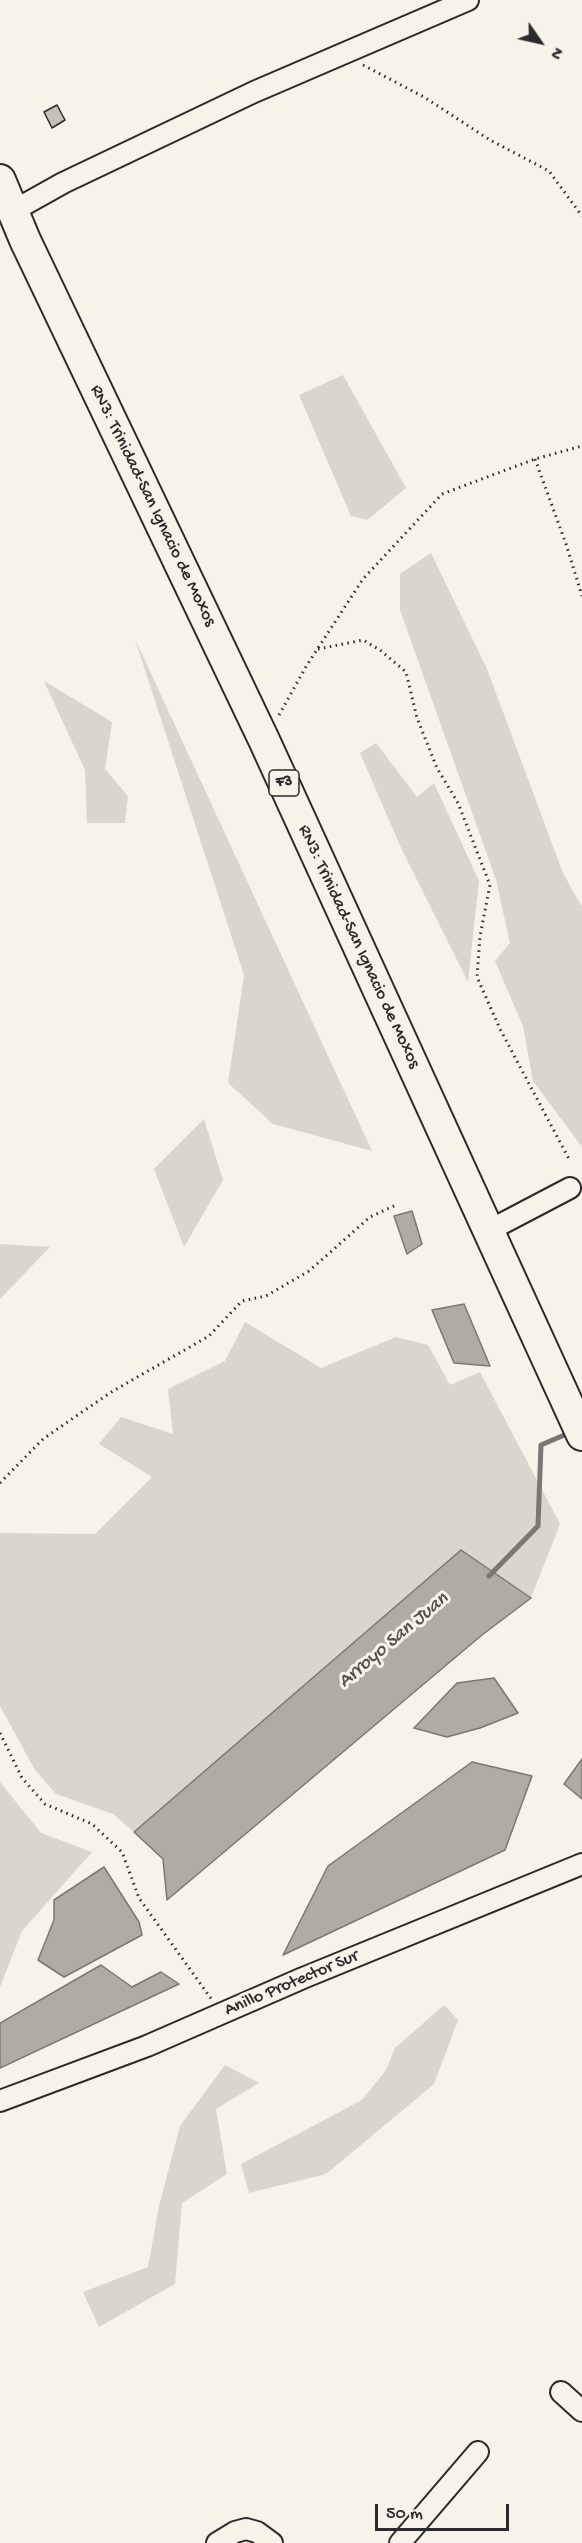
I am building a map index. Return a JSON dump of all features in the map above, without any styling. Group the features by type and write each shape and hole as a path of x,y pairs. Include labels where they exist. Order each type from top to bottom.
{"highway":[{"name":"RN3: Trinidad-San Ignacio de Moxos","path":"0,180 264,740 582,1435"}],"street":[{"path":"13,211 63,183 254,92 468,0"},
{"path":"488,1231 570,1188"},
{"name":"Anillo Protector Sur","path":"0,2101 147,2046 303,1978 582,1864"},
{"path":"561,2392 582,2410"},
{"path":"400,2543 478,2452"},
{"path":"217,2543 235,2532 246,2529 257,2532 272,2543"}],"path":[{"path":"343,54 424,97 490,140 549,171 582,216"},
{"path":"264,740 363,579 442,494 535,459 582,446"},
{"path":"535,459 582,596"},
{"path":"318,649 363,640 380,650 406,672 417,718 437,768 458,803 490,885 480,936 477,976 500,1029 569,1159"},
{"path":"0,1483 43,1439 113,1391 209,1336 242,1301 266,1296 309,1271 370,1216 398,1204"},
{"path":"0,1733 22,1778 45,1804 92,1824 122,1852 139,1898 220,2014"}],"shaded area":[{"path":"343,375 406,488 367,520 351,516 299,395"},
{"path":"431,553 487,669 563,873 582,907 582,1147 533,1081 523,1026 495,961 510,943 496,880 400,610 400,574"},
{"path":"135,639 372,1151 273,1124 228,1083 244,975"},
{"path":"44,681 112,722 105,769 128,796 125,823 87,823 85,770"},
{"path":"376,743 417,797 434,783 479,881 468,982 402,850 360,753"},
{"path":"204,1119 223,1180 184,1247 154,1169"},
{"path":"0,1244 50,1247 0,1299"},
{"path":"245,1322 321,1368 396,1337 428,1345 450,1385 480,1372 560,1524 531,1598 461,1551 134,1832 113,1814 56,1794 35,1770 0,1706 0,1533 95,1534 152,1477 99,1444 121,1417 173,1434 168,1389 225,1361"},
{"path":"0,1782 41,1833 92,1852 22,1931 0,1987"},
{"path":"444,2005 458,2020 434,2084 326,2174 249,2193 241,2164 362,2100 386,2070 395,2048"},
{"path":"225,2065 259,2083 216,2109 227,2174 182,2203 175,2284 99,2327 83,2292 148,2267 159,2206 180,2126"}],"water":[{"path":"412,1211 422,1244 407,1254 394,1216"},
{"path":"464,1304 490,1366 454,1363 432,1310"},
{"path":"461,1550 531,1598 482,1635 167,1900 163,1859 134,1832"},
{"path":"494,1678 518,1713 480,1728 447,1737 414,1728 457,1683"},
{"path":"582,1759 582,1799 564,1784"},
{"path":"472,1762 532,1776 505,1850 283,1955 328,1866"},
{"path":"104,1867 139,1922 142,1935 64,1977 38,1960 54,1920 54,1900"},
{"path":"101,1965 132,1987 161,1972 179,1984 0,2068 0,2023"}],"building":[{"path":"57,105 65,120 52,128 44,112"}],"waterway":[{"name":"Arroyo San Juan","path":"489,1576 538,1526 541,1445 569,1433"}]}
